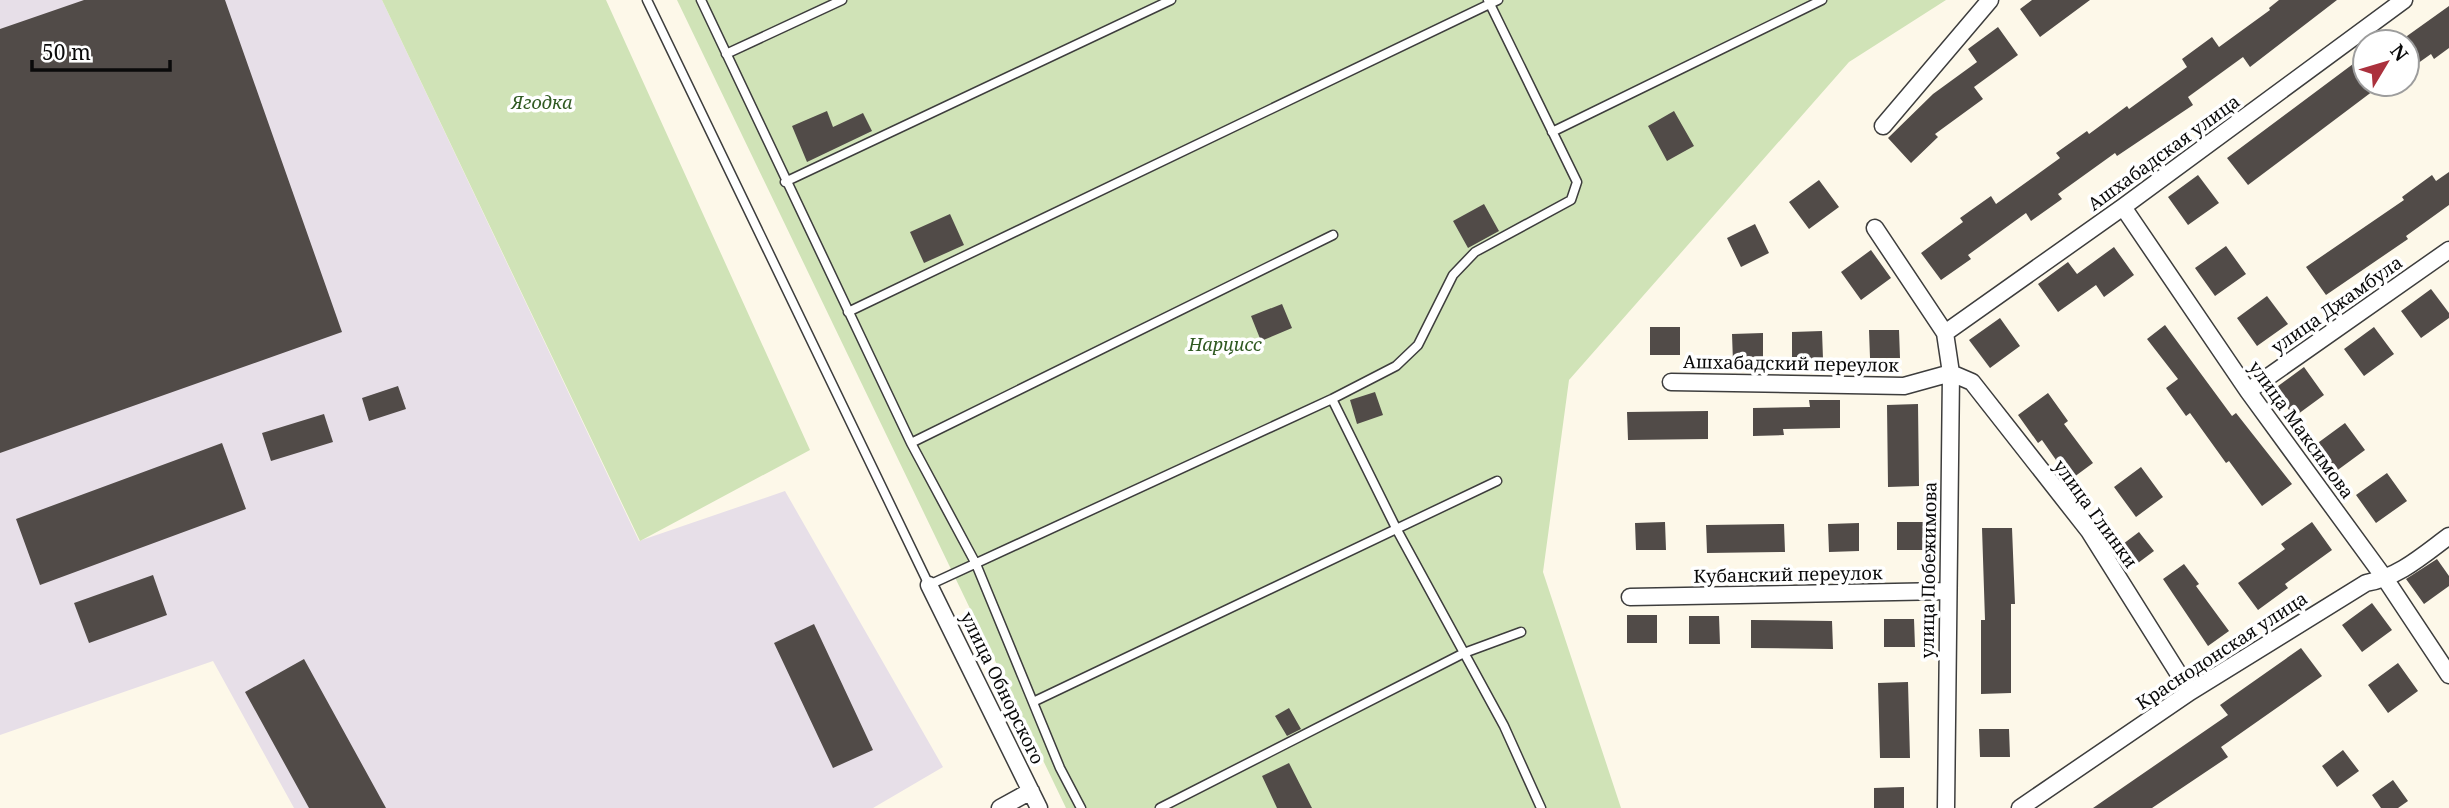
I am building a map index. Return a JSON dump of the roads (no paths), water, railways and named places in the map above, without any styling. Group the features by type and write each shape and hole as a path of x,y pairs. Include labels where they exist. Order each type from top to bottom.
{"street":[{"path":"1883,126 1990,0"},
{"name":"Ашхабадская улица","path":"1945,333 2123,208 2404,0"},
{"name":"улица Максимова","path":"2123,208 2248,391 2386,580 2449,675"},
{"path":"1875,228 1945,333"},
{"name":"улица Джамбула","path":"2248,391 2449,250"},
{"name":"улица Побежимова","path":"1945,333 1951,373 1946,808"},
{"name":"Ашхабадский переулок","path":"1671,382 1904,386 1951,373"},
{"name":"улица Глинки","path":"1951,373 1972,382 2088,531 2190,692"},
{"name":"Краснодонская улица","path":"2020,808 2190,692 2365,583 2386,580 2449,536"},
{"name":"улица Обнорского","path":"929,585 1039,808"},
{"name":"Кубанский переулок","path":"1630,597 1947,591"},
{"path":"1000,808 1031,791"}],"lane":[{"path":"648,0 929,585 1332,399 1396,366 1418,345 1452,275 1475,252 1571,200 1577,182 1492,1 848,312"},
{"path":"701,0 911,443 976,565 1060,768 1082,808"},
{"path":"726,54 842,0"},
{"path":"785,182 1171,0"},
{"path":"1552,132 1822,0"},
{"path":"911,443 1333,235"},
{"path":"1332,399 1397,530 1504,726 1541,808"},
{"path":"1033,702 1497,481"},
{"path":"1160,808 1464,653 1521,632"}],"park label":[{"name":"Ягодка","path":"542,103"},
{"name":"Нарцисс","path":"1225,345"}]}
